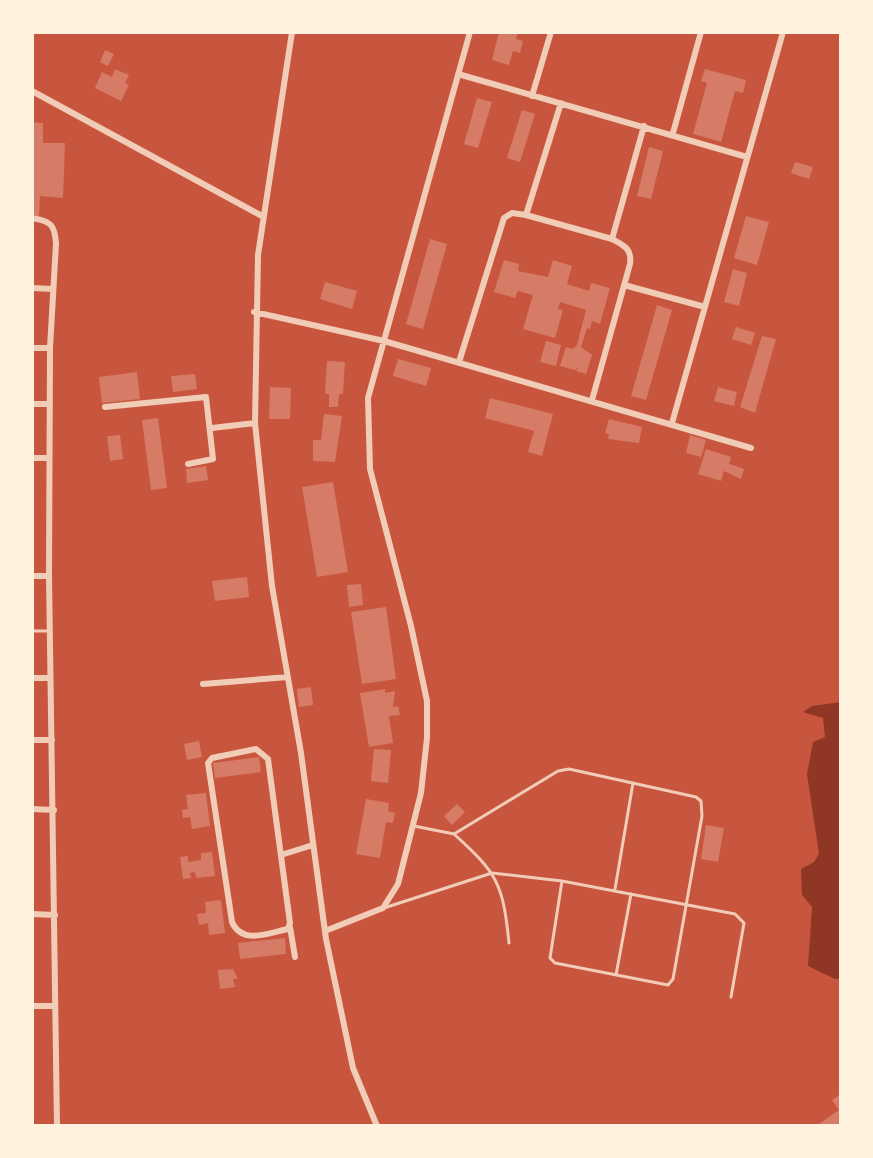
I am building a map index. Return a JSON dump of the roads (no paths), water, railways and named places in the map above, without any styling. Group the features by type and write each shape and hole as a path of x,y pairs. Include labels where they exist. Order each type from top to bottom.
{"street":[{"path":"292,32 262,216 254,312 255,423 272,586 325,931 353,1068 377,1126"},
{"path":"325,931 383,908 398,884 421,793 427,738 427,701 370,469 368,398 470,32"},
{"path":"532,96 551,32"},
{"path":"673,133 701,32"},
{"path":"672,423 783,32"},
{"path":"458,74 673,133 747,157"},
{"path":"32,91 262,216"},
{"path":"526,215 561,103"},
{"path":"612,239 644,126"},
{"path":"459,362 504,218 512,213 526,215 612,239 627,246 631,255 592,400"},
{"path":"32,218 49,221 55,228 50,348 49,576 57,1126"},
{"path":"624,285 705,307"},
{"path":"32,288 53,289"},
{"path":"254,312 384,341 751,448"},
{"path":"32,348 50,348"},
{"path":"105,407 200,396 208,402 213,459 188,464"},
{"path":"32,404 50,404"},
{"path":"212,428 255,423"},
{"path":"32,458 49,458"},
{"path":"32,576 49,576"},
{"path":"203,684 288,677"},
{"path":"32,678 50,678"},
{"path":"32,740 52,740"},
{"path":"290,927 246,936 234,927 208,763 212,758 256,749 268,759 284,854 295,957"},
{"path":"32,809 54,810"},
{"path":"284,854 313,845"},
{"path":"32,914 55,915"},
{"path":"32,1006 55,1006"}],"lane":[{"path":"32,631 50,631"},
{"path":"454,834 558,771 569,769 696,797 701,801 702,816 673,979 668,985 555,963 550,958 562,881"},
{"path":"615,890 633,783"},
{"path":"413,826 454,834 492,873 505,896 509,943"},
{"path":"383,908 492,873 562,881 735,914 744,923 731,997"},
{"path":"616,975 631,894"}]}
